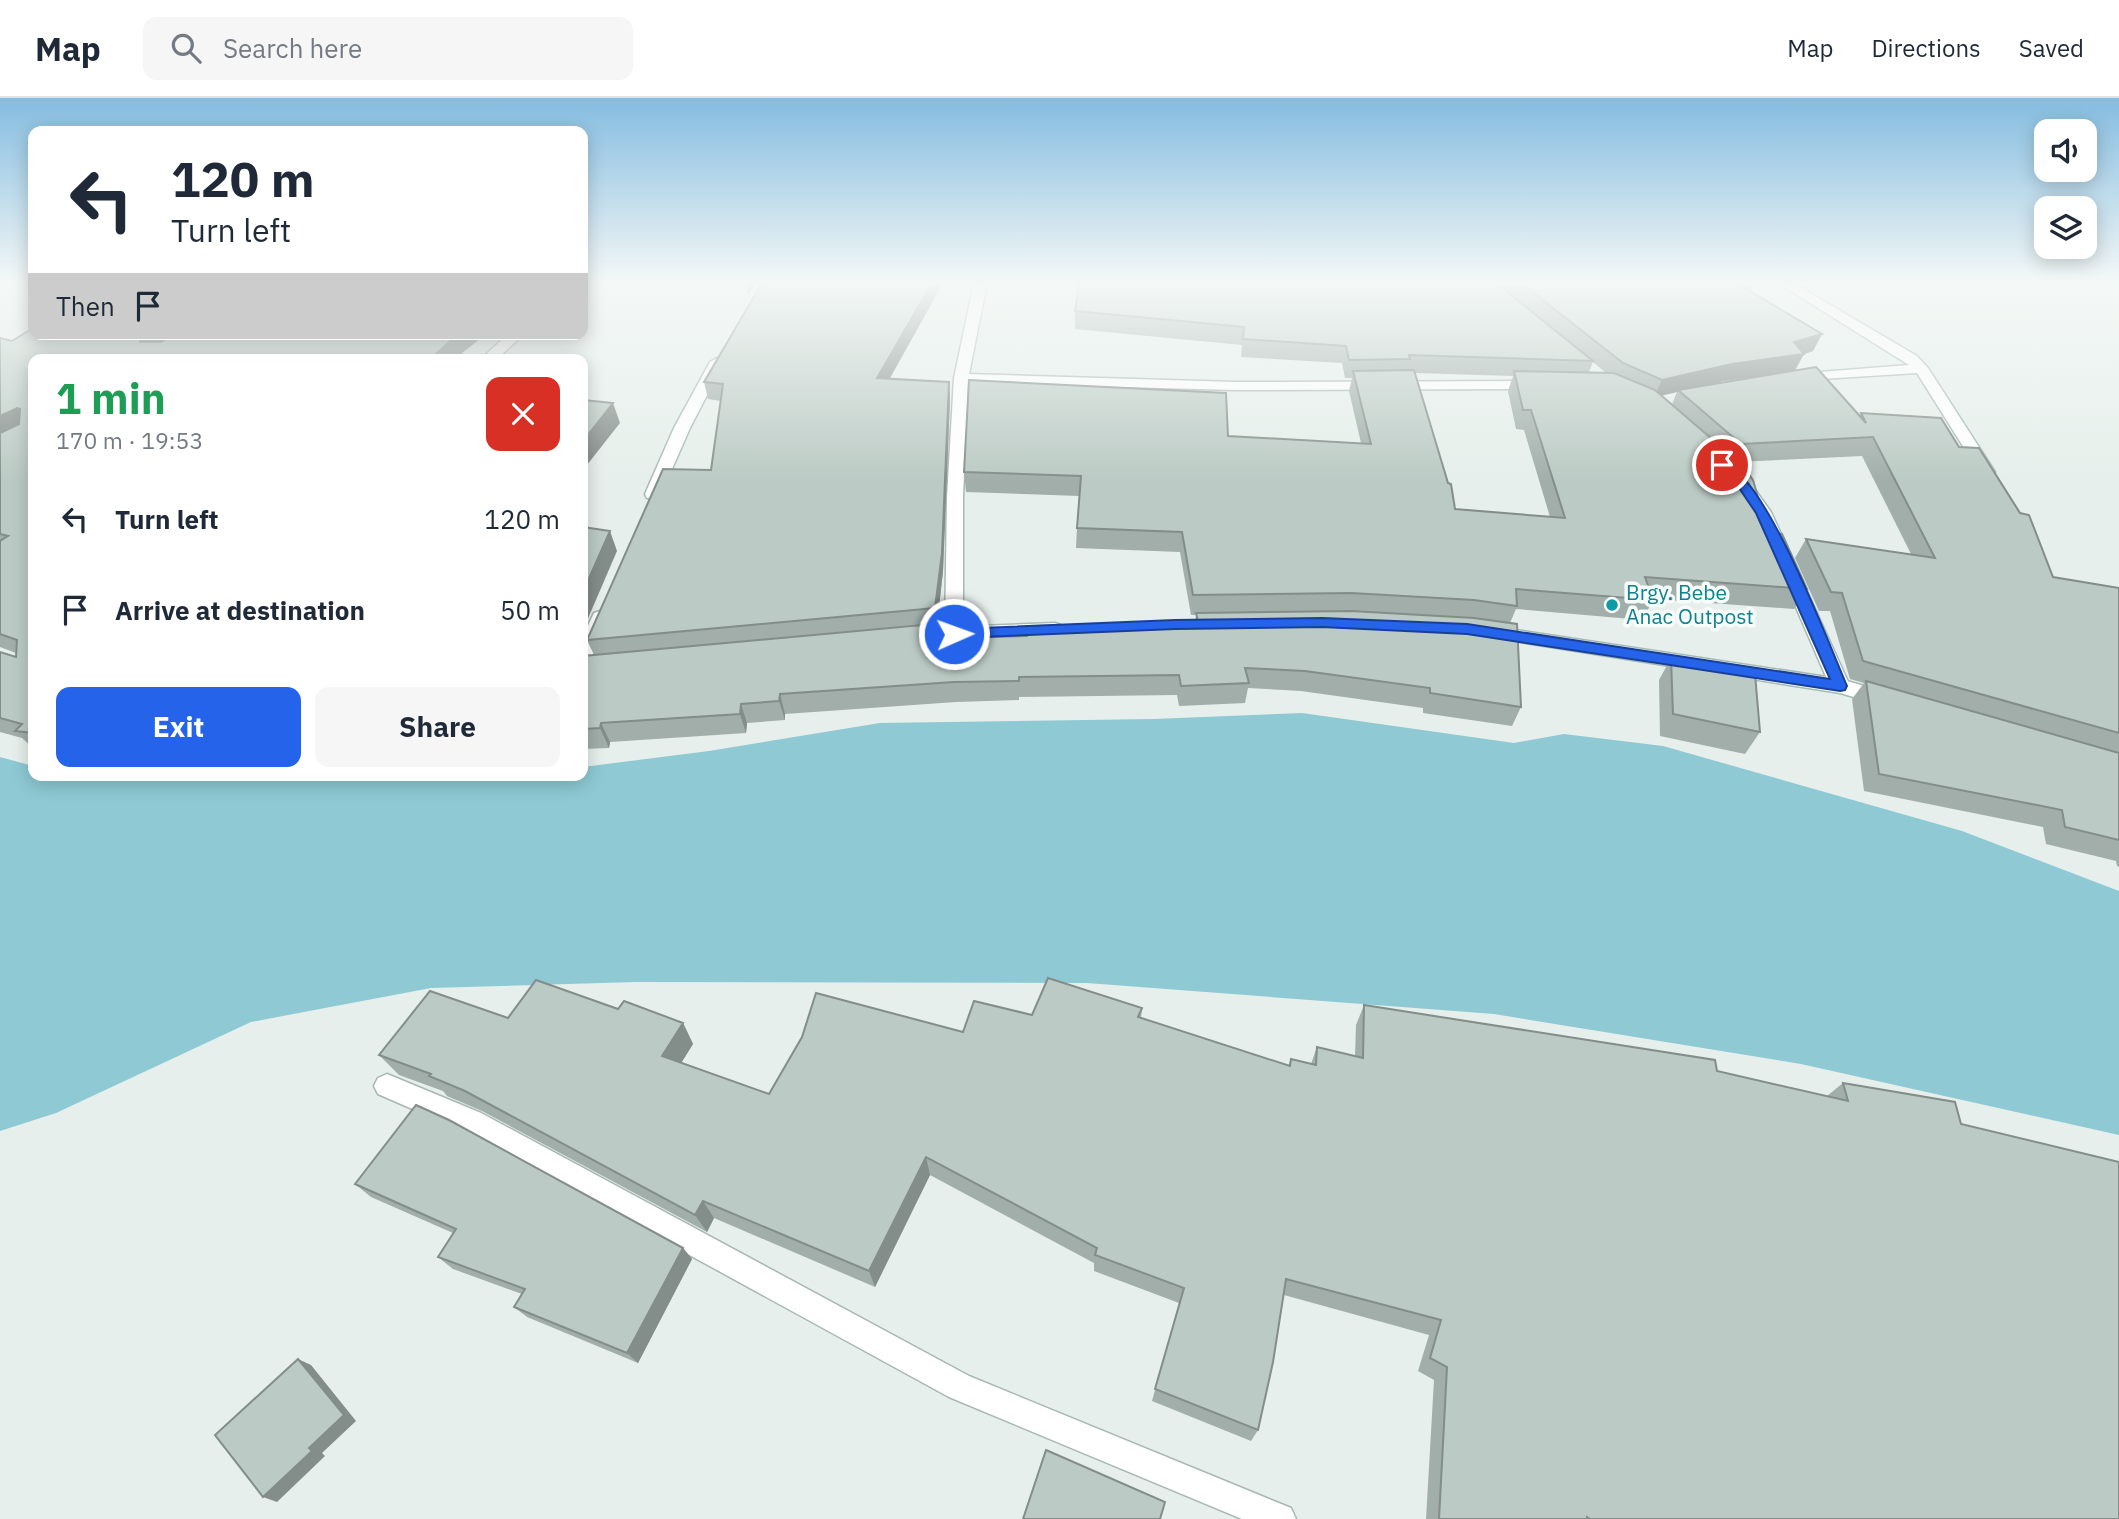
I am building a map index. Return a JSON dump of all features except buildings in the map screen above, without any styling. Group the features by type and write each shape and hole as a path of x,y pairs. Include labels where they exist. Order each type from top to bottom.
{"street":[{"path":"649,504 682,428 724,349"},
{"path":"954,634 955,497 961,378 967,349"},
{"path":"1897,349 1920,368 1998,489"},
{"path":"1773,381 1822,374 1920,368"},
{"path":"961,378 1236,386 1450,383 1556,385"},
{"path":"1739,480 1763,512 1840,686"},
{"path":"588,661 605,607"},
{"path":"890,640 1078,628"},
{"path":"1467,629 1840,686 1906,705"},
{"path":"387,1086 472,1122 959,1387 1280,1519"}],"water":[{"path":"1302,713 1514,743 1564,734 1663,746 1962,831 2119,891 2119,1135 1801,1064 1494,1014 1087,983 636,982 431,988 251,1022 56,1113 0,1131 0,757 28,765 28,781 588,781 588,766 709,751 880,723 1154,719"}],"place":[{"name":"Brgy. Bebe Anac Outpost","path":"1612,605"}],"route":[{"path":"954,634 1175,624 1346,622 1467,629 1840,686 1763,512 1739,480 1722,465"}]}
